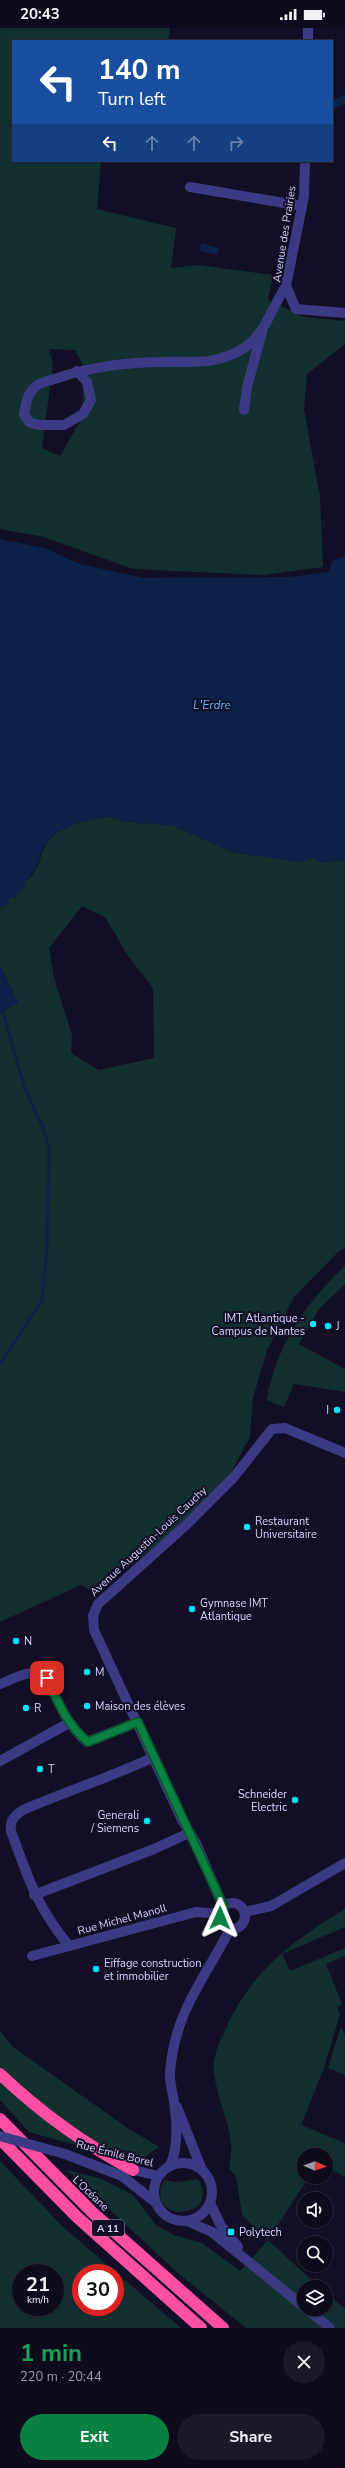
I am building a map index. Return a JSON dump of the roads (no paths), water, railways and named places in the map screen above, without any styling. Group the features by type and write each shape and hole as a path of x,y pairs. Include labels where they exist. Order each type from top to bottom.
{"highway":[{"path":"0,2074 26,2098 73,2133 133,2170"},
{"name":"L’Océane","path":"0,2119 92,2212 223,2328"},
{"name":"A 11","path":"0,2138 82,2222 202,2328"}],"street":[{"path":"308,28 308,40"},
{"name":"Avenue des Prairies","path":"305,162 302,206 286,286 296,309 345,313"},
{"path":"190,187 302,206"},
{"path":"244,410 248,380 256,347 276,301 286,286"},
{"path":"77,371 87,382 91,400 83,414 64,425 38,425 29,422 24,414 27,397 36,386 77,371 163,362 182,363 218,361 245,347 265,324"},
{"name":"Avenue Augustin-Louis Cauchy","path":"222,1911 196,1843 189,1833 98,1637 93,1623 96,1606 185,1526 234,1477 272,1429 285,1428 345,1453"},
{"path":"0,1684 33,1672 41,1674 47,1678 75,1732 88,1742 138,1722"},
{"path":"0,1761 69,1723"},
{"path":"69,1946 51,1924 34,1895 11,1831 12,1822 17,1814 72,1789 88,1786 154,1757"},
{"path":"34,1895 154,1849 189,1833"},
{"path":"244,1912 271,1906 345,1863"},
{"path":"236,1904 244,1912 242,1924 237,1928 230,1929 221,1923 222,1911 236,1904"},
{"name":"Rue Michel Manoll","path":"32,1956 196,1912 222,1911"},
{"path":"170,2166 176,2138 174,2101 170,2073 179,2024 197,1984 230,1929"},
{"path":"174,2101 202,2170 210,2183 210,2203 221,2226 254,2265"},
{"name":"Rue Émile Borel","path":"0,2138 158,2176"},
{"name":"Rue Émile Borel","path":"65,2154 122,2176 155,2202"},
{"path":"202,2170 187,2163 170,2166 158,2176 153,2191 155,2202 167,2217 187,2221 206,2228 254,2265 297,2301"},
{"path":"187,2221 203,2213 210,2203"},
{"path":"315,2316 330,2328"}],"water":[{"path":"345,94 345,103 334,109 333,100"},
{"path":"201,243 219,248 217,255 200,251"},
{"name":"L'Erdre","path":"0,539 44,548 80,564 144,578 289,577 329,572 332,561 345,556 345,860 320,862 312,858 300,862 232,852 172,825 126,822 109,816 77,823 54,834 44,846 36,868 25,883 25,889 20,891 16,898 9,897 9,903 0,908"},
{"path":"0,966 18,1003 0,1013"}],"waterway":[{"path":"0,1364 42,1300 47,1248 49,1148 43,1128 25,1089 2,1009"}],"place":[{"name":"IMT Atlantique - Campus de Nantes","path":"313,1324"},
{"name":"J","path":"328,1326"},
{"name":"I","path":"337,1410"},
{"name":"Restaurant Universitaire","path":"247,1527"},
{"name":"Gymnase IMT Atlantique","path":"192,1609"},
{"name":"N","path":"16,1641"},
{"name":"M","path":"87,1672"},
{"name":"Maison des élèves","path":"87,1706"},
{"name":"R","path":"26,1708"},
{"name":"T","path":"40,1769"},
{"name":"Schneider Electric","path":"295,1800"},
{"name":"Generali / Siemens","path":"147,1821"},
{"name":"Eiffage construction et immobilier","path":"96,1969"},
{"name":"Polytech","path":"231,2232"}]}
